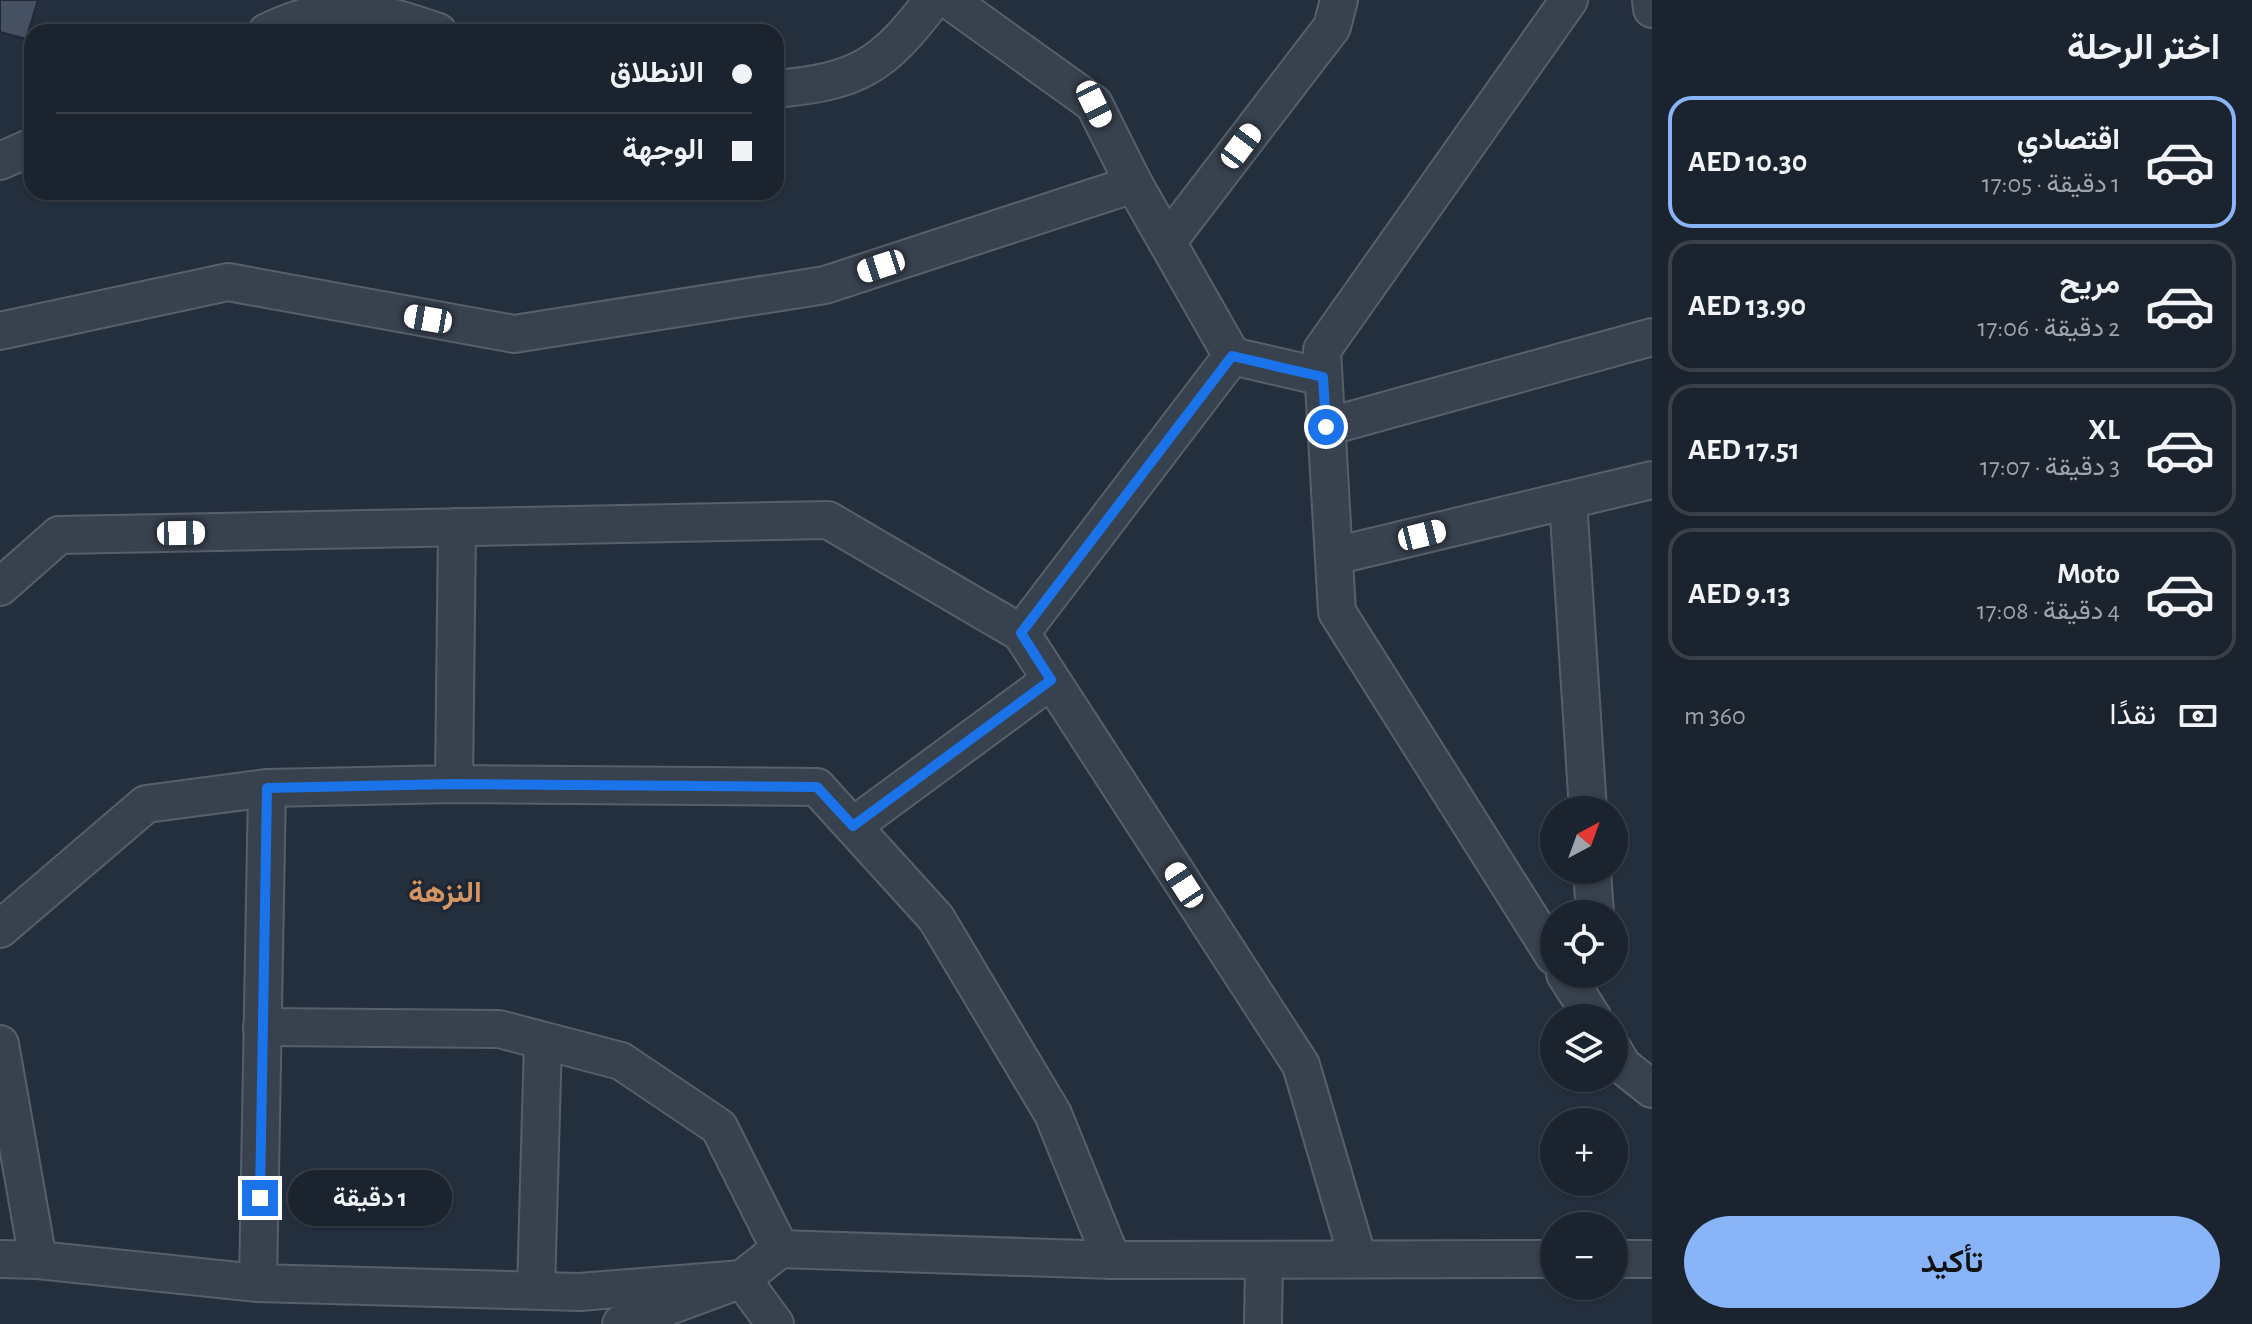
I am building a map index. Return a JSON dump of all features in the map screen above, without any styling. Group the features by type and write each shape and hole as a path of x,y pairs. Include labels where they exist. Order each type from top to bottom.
{"street":[{"path":"784,88 828,84 864,71 909,32 933,0"},
{"path":"949,0 1094,104 1134,184 1232,356 1323,377"},
{"path":"1168,241 1332,27 1339,0"},
{"path":"1540,934 1337,612 1322,350 1569,0"},
{"path":"1651,0 1652,9"},
{"path":"281,24 336,9 373,9 415,24"},
{"path":"0,161 24,150"},
{"path":"0,331 228,282 514,334 825,285 1134,184"},
{"path":"1326,427 1652,337"},
{"path":"1021,633 1232,356"},
{"path":"1334,556 1652,480"},
{"path":"1568,500 1587,796"},
{"path":"0,587 59,535 828,520 1021,633 1301,1065 1358,1259"},
{"path":"454,784 457,527"},
{"path":"853,826 1051,680"},
{"path":"0,929 146,804 267,788 454,784 817,787 936,918 1053,1114 1112,1260"},
{"path":"258,1283 267,788"},
{"path":"262,1027 499,1029 621,1061 719,1127 780,1249"},
{"path":"536,1290 543,1041"},
{"path":"0,1044 38,1260"},
{"path":"1628,1070 1652,1089"},
{"path":"621,1324 742,1279 780,1249 1112,1260 1540,1259"},
{"path":"0,1259 38,1260 258,1283 579,1292 742,1279"},
{"path":"1628,1259 1652,1259"},
{"path":"1263,1324 1264,1260"},
{"path":"742,1279 775,1324"}],"building":[{"path":"0,0 38,0 31,24 24,24 24,38 0,32"}],"district":[{"name":"النزهة","path":"445,893"}],"route":[{"path":"260,1198 267,788 454,784 817,787 853,826 1051,680 1021,633 1232,356 1323,377 1326,427"}]}
